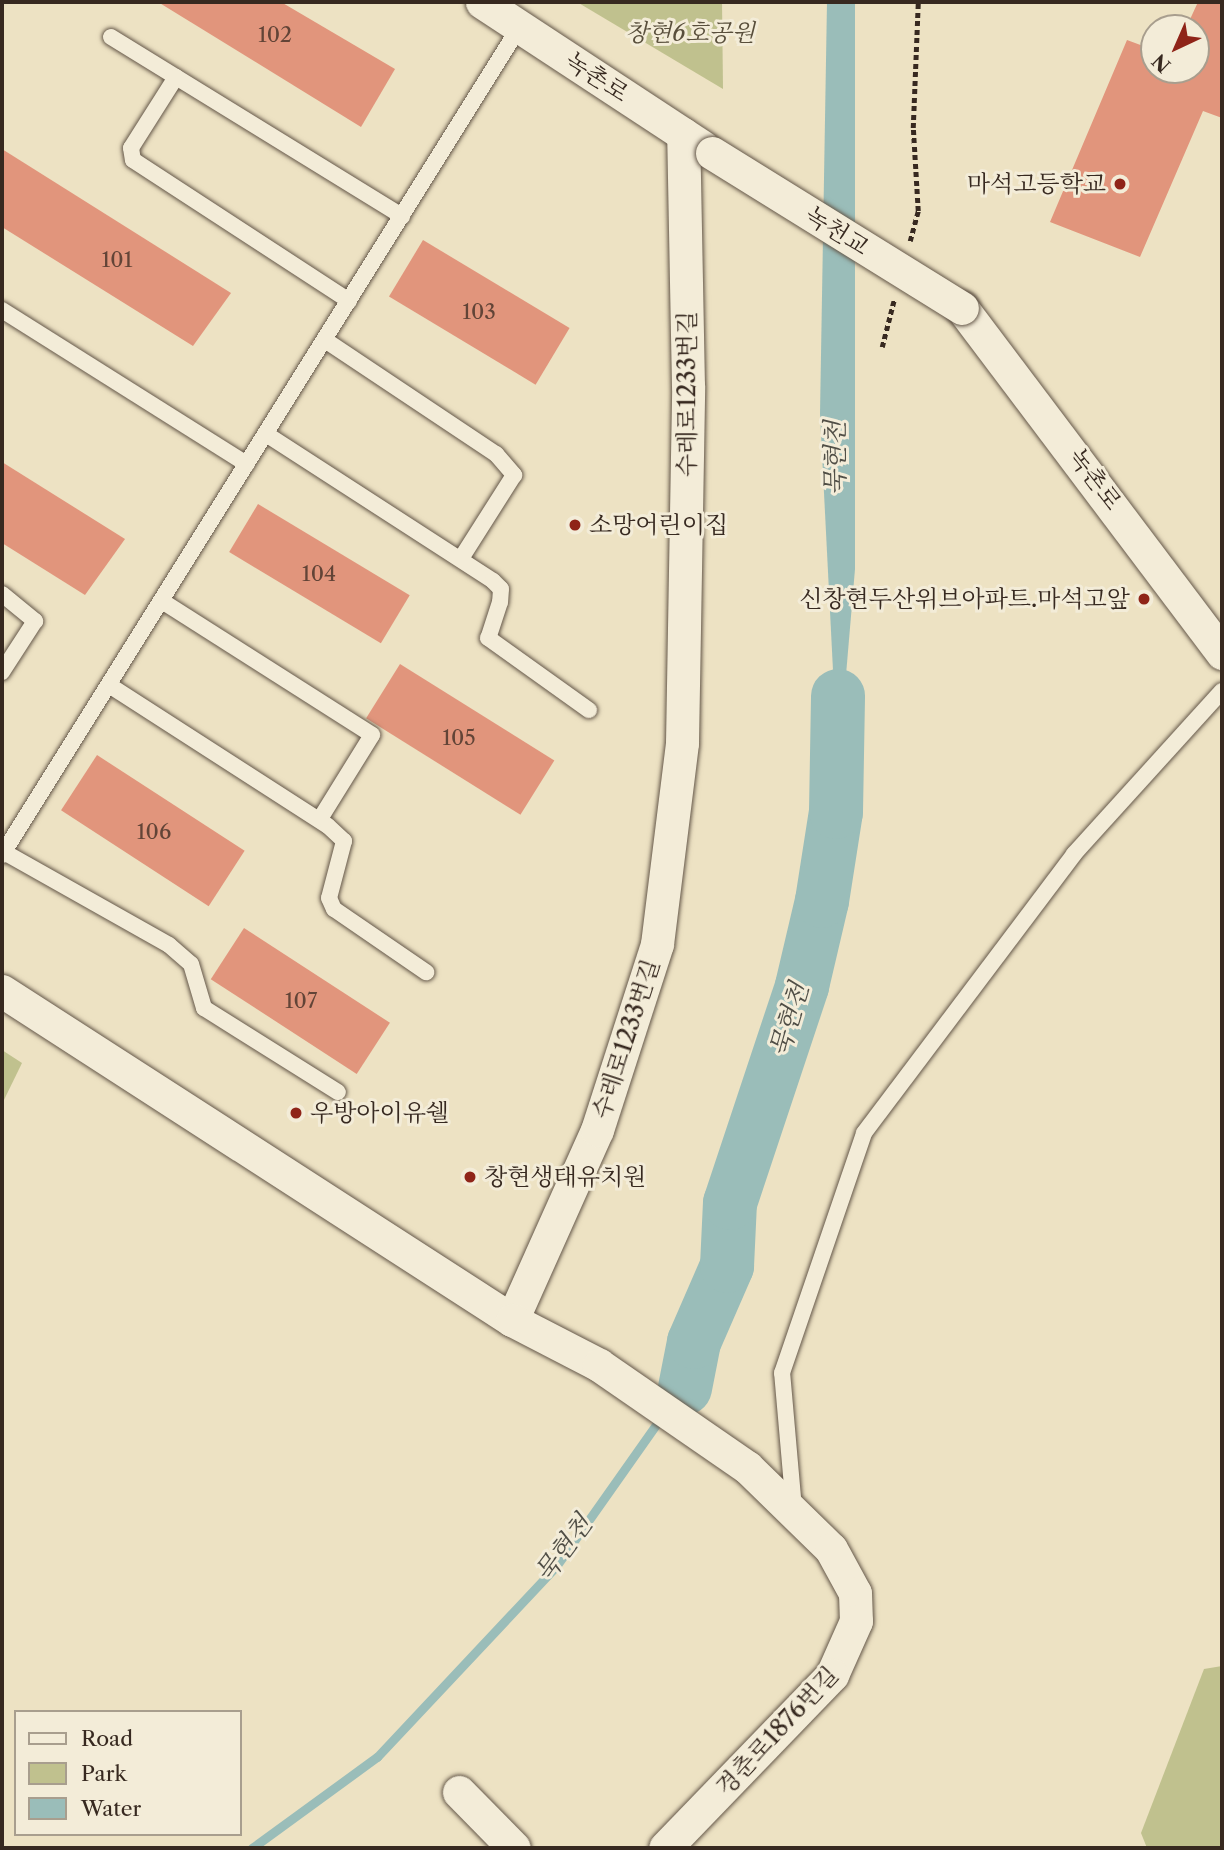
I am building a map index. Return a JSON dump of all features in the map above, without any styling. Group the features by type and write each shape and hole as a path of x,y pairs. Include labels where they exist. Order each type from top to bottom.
{"street":[{"name":"녹촌로","path":"482,2 712,153"},
{"name":"수레로1233번길","path":"512,1321 597,1130 657,944 682,743 688,386 683,134"},
{"name":"녹천교","path":"712,153 962,308"},
{"name":"녹촌로","path":"962,308 1222,653"},
{"path":"2,991 512,1321"},
{"name":"경춘로1876번길","path":"512,1321 599,1365 683,1418 794,1514 846,1569 856,1621 848,1650 814,1697 665,1848"},
{"path":"459,1792 514,1848"}],"lane":[{"path":"338,1092 204,1007 191,964 169,945 3,853 520,26"},
{"path":"111,37 402,216"},
{"path":"176,77 131,148 133,160 349,301"},
{"path":"2,310 247,464"},
{"path":"325,340 496,454 514,475 462,557"},
{"path":"266,434 462,557 501,589 488,638 589,710"},
{"path":"2,594 35,621 2,672"},
{"path":"162,601 372,735 320,819"},
{"path":"109,685 320,819 344,841 329,898 334,909 426,972"},
{"path":"794,1514 782,1373 864,1133 1074,854 1222,691"}],"path":[{"path":"908,248 918,211 918,2"},
{"path":"882,347 898,285"}],"green space":[{"name":"창현6호공원","path":"577,2 722,2 723,89"},
{"path":"2,1050 22,1063 2,1104"},
{"path":"1222,1666 1222,1848 1147,1848 1141,1833 1204,1669"}],"water":[{"path":"827,2 855,2 855,569 838,769 820,414"}],"building":[{"path":"158,2 281,2 395,69 361,127"},
{"path":"1198,2 1222,2 1222,118 1203,111 1140,257 1050,222 1127,40 1140,45 1140,84 1210,84 1210,14 1192,14"},
{"path":"2,149 231,293 193,346 2,227"},
{"path":"423,240 570,328 536,385 389,297"},
{"path":"2,462 125,539 85,595 2,543"},
{"path":"258,504 410,595 381,643 229,552"},
{"path":"400,664 554,760 520,815 366,718"},
{"path":"97,755 245,851 209,906 61,810"},
{"path":"244,928 390,1023 357,1074 211,979"}],"waterway":[{"name":"묵현천","path":"685,1388 694,1342 727,1266 730,1203 802,986 822,901 836,812 838,696"},
{"name":"묵현천","path":"671,1405 685,1388"},
{"name":"묵현천","path":"252,1848 377,1757 557,1565 662,1416"}],"place":[{"name":"마석고등학교","path":"1120,184"},
{"name":"소망어린이집","path":"575,525"},
{"name":"신창현두산위브아파트.마석고앞","path":"1144,599"},
{"name":"우방아이유쉘","path":"296,1113"},
{"name":"창현생태유치원","path":"470,1177"}]}
